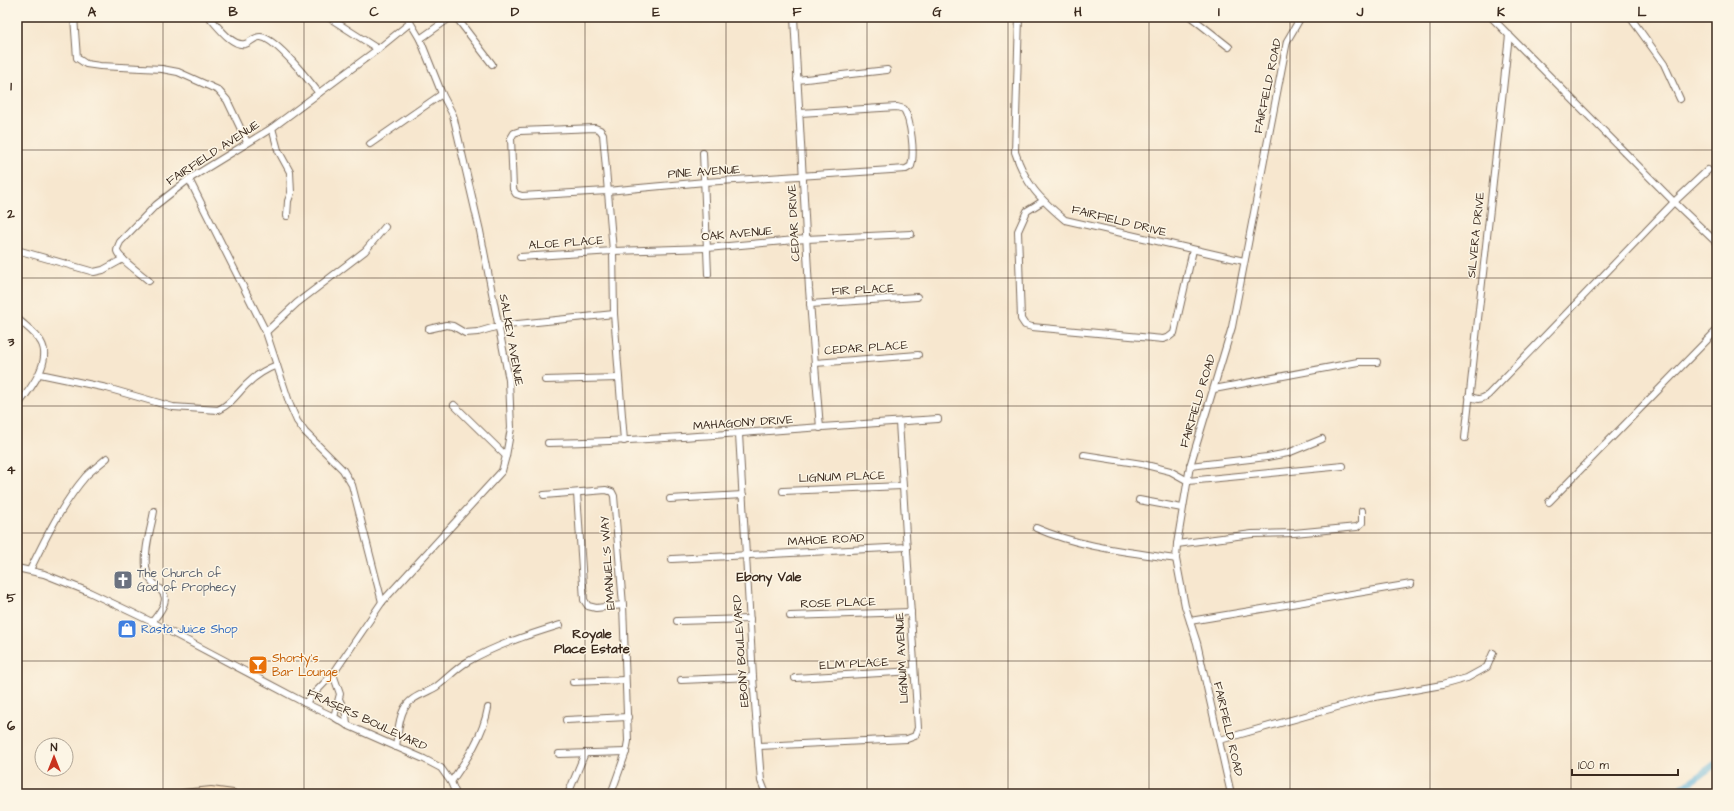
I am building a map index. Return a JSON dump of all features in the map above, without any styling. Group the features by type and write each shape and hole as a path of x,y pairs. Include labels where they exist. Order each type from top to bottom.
{"main road":[{"path":"183,794 211,791 233,794"}],"street":[{"path":"74,17 77,58 86,64 100,66 162,69 178,72 218,90 227,100 247,142"},
{"path":"209,17 233,42 238,45 246,44 258,37 262,37 269,41 301,71 318,93"},
{"path":"328,17 378,49"},
{"path":"420,39 451,17"},
{"path":"456,17 492,64"},
{"name":"CEDAR DRIVE","path":"794,17 810,304 820,428"},
{"name":"FAIRFIELD DRIVE","path":"1019,17 1015,152 1022,171 1043,201 1065,220 1244,261"},
{"path":"1191,17 1229,47"},
{"name":"FAIRFIELD ROAD","path":"1231,794 1220,740 1185,606 1176,560 1177,544 1190,466 1232,327 1287,41 1301,17"},
{"path":"1491,17 1674,202 1717,243"},
{"path":"1630,17 1664,64 1680,99"},
{"name":"FAIRFIELD AVENUE","path":"123,258 118,252 117,248 120,242 156,205 189,179 272,128 378,49 409,20"},
{"name":"SALKEY AVENUE","path":"305,703 333,674 382,602 502,471 511,428 509,380 499,326 478,224 453,115 442,94 420,39 409,20"},
{"name":"SILVERA DRIVE","path":"1465,438 1509,35"},
{"path":"797,80 887,70"},
{"path":"370,144 442,94"},
{"name":"PINE AVENUE","path":"607,191 603,134 600,130 595,128 520,132 514,134 511,138 513,189 516,194 522,196 607,191 705,182 802,177 906,169 912,166 913,158 908,116 904,109 897,107 800,113"},
{"path":"272,128 278,150 290,172 292,193 288,200 287,216"},
{"path":"703,153 708,274"},
{"path":"1469,396 1476,400 1482,399 1488,395 1674,202 1708,170"},
{"path":"189,179 266,332 297,421 305,432 343,470 352,484 382,602"},
{"path":"607,191 613,251 614,314 624,441"},
{"path":"1043,201 1027,211 1018,231 1021,319 1024,325 1163,339 1169,337 1174,333 1193,250"},
{"path":"266,332 297,303 365,251 385,227"},
{"name":"OAK AVENUE","path":"613,251 707,248 806,239 911,234"},
{"path":"17,250 94,272 103,270 123,258 150,281"},
{"name":"ALOE PLACE","path":"520,257 613,251"},
{"name":"FIR PLACE","path":"810,304 917,297"},
{"path":"429,329 446,325 454,326 465,333 478,332 499,326 614,314"},
{"path":"17,318 41,342 43,348 43,359 40,374 17,406"},
{"path":"1549,502 1717,330"},
{"name":"CEDAR PLACE","path":"815,363 918,355"},
{"path":"1214,389 1358,362 1378,362"},
{"path":"40,374 107,388 173,407 218,410 224,408 247,384 269,368 277,365"},
{"path":"545,380 618,378"},
{"path":"454,405 506,456"},
{"name":"MAHAGONY DRIVE","path":"548,443 624,441 739,434 938,419"},
{"name":"LIGNUM AVENUE","path":"759,746 907,739 915,736 918,728 898,422"},
{"name":"EBONY BOULEVARD","path":"739,434 753,677 761,781 766,794"},
{"path":"1190,466 1267,457 1288,453 1322,439"},
{"path":"1084,455 1142,464 1170,471 1188,481 1343,466"},
{"path":"30,570 49,531 71,495 87,475 108,458"},
{"name":"LIGNUM PLACE","path":"783,491 902,486"},
{"name":"EMANUEL'S WAY","path":"577,493 606,490 612,492 614,496 622,605 628,741 626,752 611,794"},
{"path":"544,495 577,493 584,600 588,606 596,608 622,605"},
{"path":"670,499 742,495"},
{"path":"1139,500 1182,508"},
{"path":"152,622 166,602 160,588 148,574 146,567 146,553 154,511"},
{"path":"1177,544 1252,534 1294,533 1357,527 1362,523 1362,511"},
{"path":"1036,528 1056,537 1176,560"},
{"name":"MAHOE ROAD","path":"672,559 907,547"},
{"name":"FRASERS BOULEVARD","path":"17,568 30,570 90,592 152,622 305,703 334,716 347,725 424,759 441,768 451,782 456,794"},
{"path":"1190,621 1411,584"},
{"name":"ROSE PLACE","path":"790,616 911,612"},
{"path":"677,621 750,619"},
{"path":"396,747 400,720 404,709 409,702 442,683 465,663 485,652 508,642 560,625"},
{"path":"1220,740 1369,698 1442,685 1467,678 1486,667 1493,654"},
{"name":"ELM PLACE","path":"795,678 914,671"},
{"path":"333,674 338,684 339,699 334,716"},
{"path":"681,680 753,677"},
{"path":"573,682 625,680"},
{"path":"339,699 346,714 347,725"},
{"path":"451,782 468,757 480,735 485,724 488,708"},
{"path":"566,720 628,716"},
{"path":"559,754 626,752"},
{"path":"568,794 585,753"}],"waterway":[{"path":"1673,794 1717,763"}],"place":[{"name":"The Church of God of Prophecy","path":"123,580"},
{"name":"Rasta Juice Shop","path":"127,629"},
{"name":"Shorty's Bar Lounge","path":"258,665"}],"district":[{"name":"Ebony Vale","path":"769,577"},
{"name":"Royale Place Estate","path":"592,642"}]}
